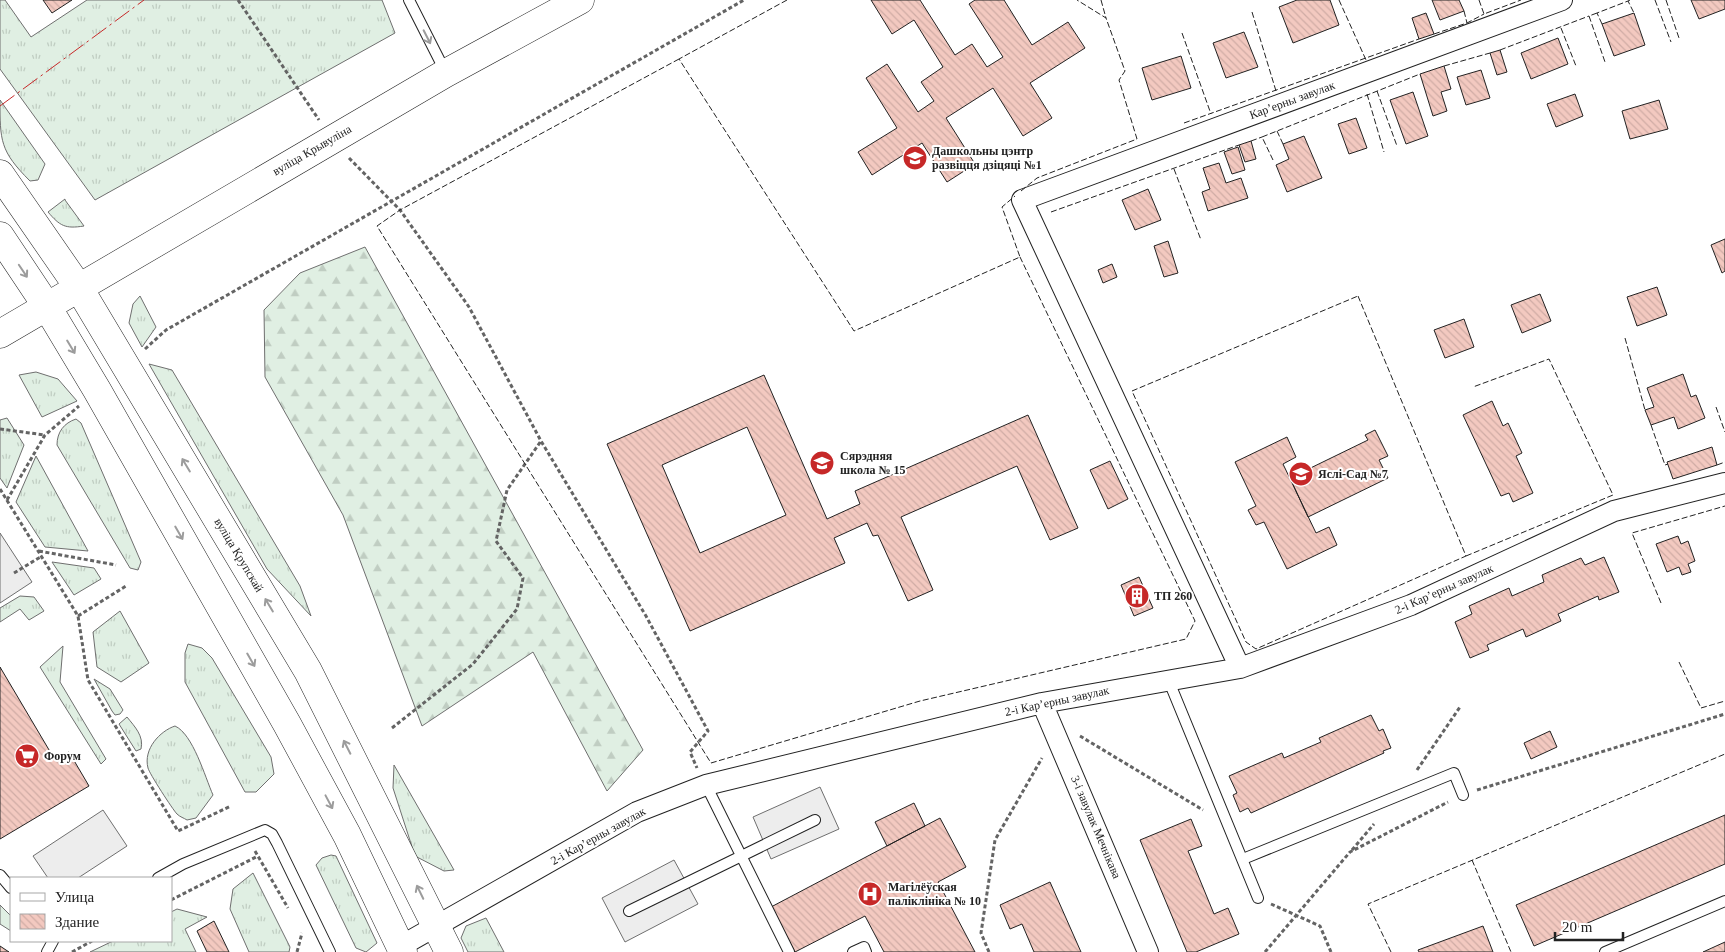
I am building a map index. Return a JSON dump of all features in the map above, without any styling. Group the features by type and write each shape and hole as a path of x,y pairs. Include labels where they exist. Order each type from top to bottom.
{"main road":[{"name":"вуліца Крывуліна","path":"0,334 46,305 79,288 446,73 580,0"},
{"name":"вуліца Крупскай","path":"0,174 79,288 308,672 449,952"},
{"path":"0,236 46,305 97,390 287,724 348,835 397,950"}],"street":[{"name":"Карʼерны завулак","path":"1240,668 1022,200 1562,0"},
{"name":"2-і Карʼерны завулак","path":"397,950 637,812 706,785 1049,718 1168,679 1240,668 1411,605 1614,511 1725,483"},
{"name":"3-і завулак Мечнікава","path":"1049,718 1148,952"}],"lane":[{"path":"409,0 446,73"},
{"path":"1168,679 1258,898"},
{"path":"1243,859 1454,773 1463,795"},
{"path":"706,785 789,952"},
{"path":"629,911 816,820"},
{"path":"160,877 183,864 265,830 272,834 330,952"},
{"path":"0,875 10,887"},
{"path":"1606,952 1725,901"},
{"path":"853,952 864,947 866,952"}],"path":[{"path":"238,0 332,139 391,202 469,307 541,441 646,616 708,731 690,752 706,785"},
{"path":"140,353 166,330 744,0"},
{"path":"7,500 45,435 80,405"},
{"path":"0,429 45,435"},
{"path":"392,728 473,664 517,609 523,578 496,541 506,490 541,441"},
{"path":"0,489 78,616 88,680 178,831 231,806"},
{"path":"39,551 116,565"},
{"path":"14,573 42,556"},
{"path":"78,616 126,586"},
{"path":"1266,952 1350,852 1463,795 1725,714"},
{"path":"989,952 981,933 995,840 1049,718 1229,826"},
{"path":"247,836 292,915"},
{"path":"172,899 258,856"},
{"path":"1258,898 1320,926 1331,952"},
{"path":"297,952 302,932 306,939"},
{"path":"72,952 90,942"}],"green space":[{"path":"0,0 5,0 31,37 87,0 382,0 395,33 95,200 0,69"},
{"path":"0,100 45,164 38,180 30,181 7,153 0,126"},
{"path":"65,199 84,226 67,227 56,221 48,212"},
{"path":"365,247 643,750 607,791 533,652 422,726 343,515 265,377 264,310 300,273"},
{"path":"140,296 156,327 142,347 129,323 133,304"},
{"path":"149,364 172,370 300,586 311,616 267,569"},
{"path":"36,372 58,379 77,401 42,417 19,375"},
{"path":"7,418 24,445 7,488 0,478 0,420"},
{"path":"76,419 81,423 141,562 138,570 130,568 57,445 58,436 62,429"},
{"path":"36,456 88,551 45,547 16,502"},
{"path":"52,562 94,568 101,579 74,595"},
{"path":"20,596 34,597 44,611 29,620 20,609 0,622 0,608"},
{"path":"120,611 149,663 121,682 97,667 93,632"},
{"path":"188,644 202,648 212,658 271,757 274,774 256,792 245,792 185,682 185,653"},
{"path":"63,646 60,682 106,759 101,764 40,667"},
{"path":"94,679 110,689 123,710 120,714 115,715 112,711"},
{"path":"127,717 138,732 141,740 141,749 136,751 119,724"},
{"path":"175,726 193,747 213,795 196,818 187,820 175,811 148,768 147,761 150,748 154,742 169,728"},
{"path":"394,765 454,870 444,871 415,856 393,788"},
{"path":"331,855 336,856 377,943 366,952 356,948 316,865 322,858"},
{"path":"253,873 290,947 289,952 249,952 230,909 233,889"},
{"path":"0,905 10,915 10,930 0,924"},
{"path":"177,909 207,917 185,929 196,952 90,952 111,942 172,942 172,912"},
{"path":"486,918 504,952 468,952 461,938 466,926"}],"shaded area":[{"path":"0,533 32,582 0,603"},
{"path":"820,787 839,829 771,859 753,817"},
{"path":"103,810 127,846 80,877 47,877 33,856"},
{"path":"674,860 698,904 625,942 602,898"}],"building":[{"path":"43,0 72,0 52,13"},
{"path":"871,0 920,0 955,55 972,44 987,67 1003,57 969,4 975,0 1004,0 1032,45 1068,22 1085,48 1030,83 1052,118 1023,136 993,88 946,118 975,164 947,182 922,143 872,175 858,152 897,128 866,78 887,64 918,112 934,101 921,82 943,67 914,20 892,34"},
{"path":"1297,0 1330,0 1339,25 1293,43 1279,7"},
{"path":"1432,0 1459,0 1464,11 1440,20"},
{"path":"1691,0 1725,0 1725,9 1699,19"},
{"path":"1426,13 1434,34 1419,39 1412,18"},
{"path":"1634,13 1645,45 1614,56 1602,24"},
{"path":"1244,32 1258,67 1226,78 1213,43"},
{"path":"1558,38 1568,64 1531,79 1521,53"},
{"path":"1500,50 1507,72 1497,75 1490,53"},
{"path":"1181,56 1191,88 1152,100 1142,68"},
{"path":"1444,66 1451,89 1441,92 1447,111 1433,116 1420,74"},
{"path":"1481,70 1490,98 1466,105 1457,77"},
{"path":"1413,92 1428,136 1406,144 1390,100"},
{"path":"1575,94 1583,116 1556,127 1547,104"},
{"path":"1659,100 1668,129 1630,139 1622,111"},
{"path":"1356,118 1367,148 1349,154 1338,124"},
{"path":"1304,136 1322,178 1287,192 1276,165 1289,159 1283,144"},
{"path":"1251,141 1256,159 1245,162 1239,145"},
{"path":"1238,147 1245,170 1232,174 1224,152"},
{"path":"1219,163 1226,183 1241,178 1248,198 1208,211 1202,192 1210,189 1203,168"},
{"path":"1148,189 1161,220 1135,230 1122,200"},
{"path":"1725,239 1725,271 1722,273 1711,245"},
{"path":"1168,241 1178,273 1164,277 1154,246"},
{"path":"1112,264 1117,277 1103,283 1098,270"},
{"path":"1657,287 1667,315 1637,326 1627,297"},
{"path":"1540,294 1551,321 1522,333 1511,305"},
{"path":"1464,319 1474,347 1445,358 1434,330"},
{"path":"1683,374 1691,397 1696,395 1705,418 1678,429 1674,417 1651,425 1645,410 1654,407 1647,388"},
{"path":"764,375 827,519 860,504 855,491 1028,415 1078,528 1050,540 1017,466 901,517 933,590 908,601 878,535 873,536 867,523 834,538 845,563 690,631 607,444","holes":["747,427 786,515 700,553 662,465"]},
{"path":"1492,401 1503,426 1508,423 1522,453 1516,456 1533,493 1513,502 1509,493 1501,496 1463,415"},
{"path":"1375,430 1388,456 1379,460 1388,478 1308,517 1290,478 1368,440 1365,435"},
{"path":"1287,437 1296,457 1283,464 1316,533 1329,527 1337,545 1287,569 1264,522 1256,525 1248,510 1256,506 1235,462"},
{"path":"1712,447 1717,465 1673,479 1667,462"},
{"path":"1110,461 1128,499 1108,509 1090,470"},
{"path":"1678,536 1681,544 1688,541 1695,561 1688,564 1691,572 1682,575 1679,567 1667,572 1656,544"},
{"path":"1604,557 1619,592 1599,600 1598,596 1558,614 1561,621 1526,637 1523,629 1487,645 1489,650 1470,658 1455,622 1472,614 1469,606 1509,588 1512,596 1544,582 1542,575 1581,558 1585,565"},
{"name":"ТП 260","path":"1139,577 1153,608 1134,616 1121,585"},
{"name":"Форум","path":"0,667 55,760 69,752 89,786 0,839"},
{"path":"1371,715 1379,731 1383,729 1391,748 1383,751 1384,753 1251,813 1248,808 1240,812 1233,795 1237,793 1229,776 1282,753 1284,758 1321,742 1319,738"},
{"path":"1550,731 1557,747 1531,759 1524,743"},
{"path":"914,803 925,826 887,846 875,822"},
{"path":"1725,815 1725,864 1534,946 1516,905"},
{"name":"Магілёўская паліклініка № 10","path":"940,818 966,867 938,882 975,952 884,952 865,916 795,952 771,907"},
{"path":"1191,819 1202,846 1188,851 1214,914 1228,908 1239,934 1196,952 1187,952 1140,840"},
{"path":"1050,882 1081,952 1034,952 1022,924 1010,929 1000,905"},
{"path":"214,921 229,952 207,952 197,931"},
{"path":"1483,926 1493,952 1419,952 1418,950"},
{"path":"1725,942 1725,952 1703,952"},
{"path":"0,946 9,952 0,952"}],"fence":[{"path":"787,0 679,59 854,331 1020,257 1002,207 1015,196"},
{"path":"1021,191 1037,178 1137,139 1119,80 1125,71 1106,18 1077,0"},
{"path":"1101,0 1106,18"},
{"path":"1339,0 1366,60"},
{"path":"1479,0 1484,14 1521,0"},
{"path":"1630,0 1628,1 1634,13"},
{"path":"1655,0 1671,42"},
{"path":"1666,0 1679,38"},
{"path":"1602,24 1597,13 1628,1"},
{"path":"1464,11 1467,23"},
{"path":"1252,12 1276,91"},
{"path":"1597,13 1589,16 1605,62"},
{"path":"1434,34 1467,23 1484,14"},
{"path":"1500,50 1589,16"},
{"path":"1561,28 1576,66"},
{"path":"1182,33 1211,114"},
{"path":"1184,123 1419,39"},
{"path":"1444,66 1490,53"},
{"path":"679,59 400,210 377,226 711,763 920,701 1186,639 1195,621 1020,257"},
{"path":"1273,160 1262,137 1420,74"},
{"path":"1377,91 1397,146"},
{"path":"1367,94 1384,152"},
{"path":"1277,131 1283,144"},
{"path":"1251,141 1262,137"},
{"path":"1051,212 1239,145"},
{"path":"1174,169 1201,240"},
{"path":"1358,296 1466,556 1256,649 1246,642 1132,391 1358,296"},
{"path":"1625,338 1645,410"},
{"path":"1466,556 1613,495 1549,359 1473,387"},
{"path":"1716,407 1725,432"},
{"path":"1651,425 1665,465 1668,464"},
{"path":"1717,465 1725,462"},
{"path":"1661,603 1632,533 1725,506"},
{"path":"1679,662 1701,708 1725,701"},
{"path":"1391,952 1368,904 1725,754"},
{"path":"1472,860 1511,952"}],"power":[{"path":"0,106 144,0"}],"place":[{"name":"Дашкольны цэнтр развіцця дзіцяці №1","path":"915,158"},
{"name":"Сярэдняя школа № 15","path":"822,463"},
{"name":"Яслі-Сад №7","path":"1301,474"},
{"name":"ТП 260","path":"1137,596"},
{"name":"Форум","path":"27,756"},
{"name":"Магілёўская паліклініка № 10","path":"870,894"}]}
